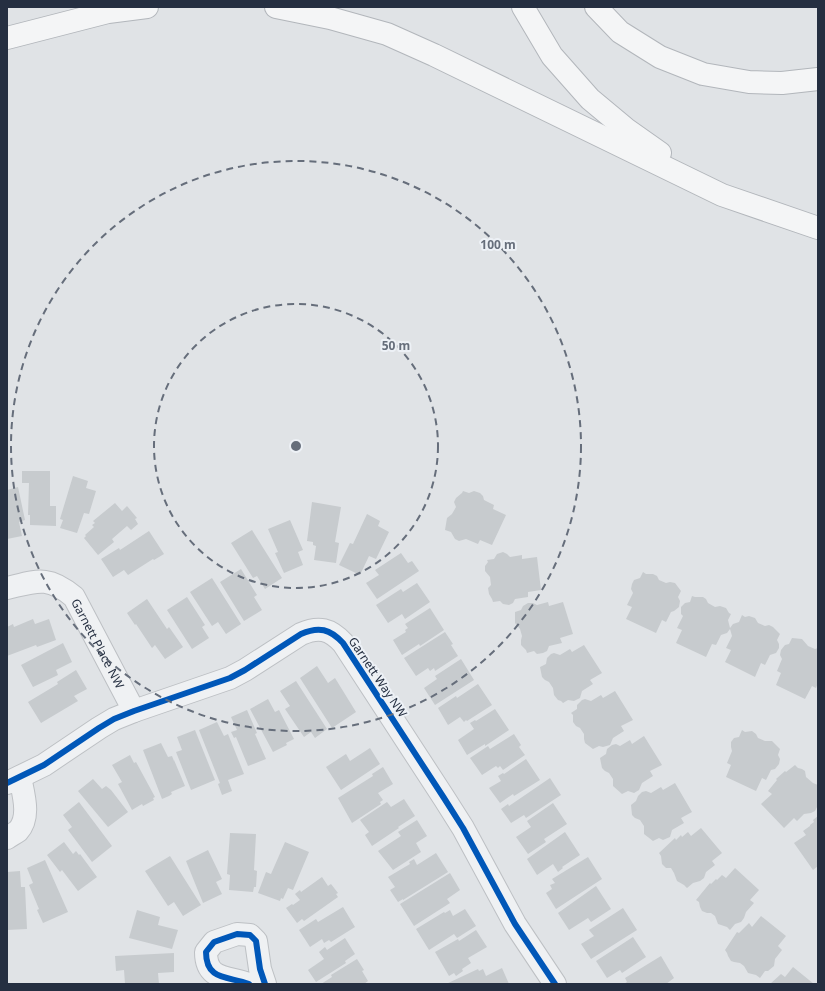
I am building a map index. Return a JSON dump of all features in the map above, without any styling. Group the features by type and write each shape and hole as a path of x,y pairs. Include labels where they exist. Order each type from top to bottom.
{"highway":[{"path":"7,38 108,12 147,7"},
{"path":"276,7 330,18 387,34 434,55 722,195 818,228"},
{"path":"523,7 552,56 590,99 626,129 722,195"},
{"path":"596,7 620,32 660,57 703,74 749,82 782,83 818,79"}],"street":[{"name":"Garnett Place NW","path":"7,588 35,581 46,581 55,584 74,597 134,711"},
{"name":"Garnett Way NW","path":"7,838 18,830 23,819 25,809 14,780 44,765 99,728 134,711 230,678 301,634 311,629 318,629 336,636 347,650 463,828 515,924 555,984"},
{"path":"249,984 219,977 210,970 207,963 206,952 214,942 237,934 250,935 256,941 260,970 266,984"}],"building":[{"path":"22,471 50,471 50,506 56,506 56,526 30,525 30,515 28,515 29,483 22,483"},
{"path":"73,476 88,481 86,488 96,491 89,514 84,513 77,533 60,528 63,520 60,519"},
{"path":"18,487 25,520 19,522 22,536 7,539 7,490"},
{"path":"463,491 469,493 474,491 480,493 484,500 494,505 493,509 506,515 492,545 480,540 478,544 466,539 459,541 455,539 451,532 445,530 447,518 452,514 456,507 454,502"},
{"path":"312,502 341,507 335,542 339,543 336,563 314,560 316,546 313,545 313,542 307,541"},
{"path":"115,503 122,511 127,506 137,518 135,519 138,524 131,530 127,526 112,539 114,542 98,555 84,538 86,536 85,535 94,527 92,525 95,523 93,521"},
{"path":"367,514 380,521 378,526 389,532 376,559 369,556 360,575 339,565 350,543 353,544"},
{"path":"290,520 303,550 298,552 303,565 284,573 275,553 278,552 268,529"},
{"path":"252,530 282,578 265,589 257,576 253,578 231,543"},
{"path":"149,531 164,554 154,560 153,559 128,575 124,570 113,577 101,559 119,548 120,550"},
{"path":"503,552 510,557 522,555 522,559 537,557 541,590 528,592 528,597 515,599 513,603 509,605 503,604 500,601 493,602 488,588 491,585 490,577 485,571 485,566 488,562 487,560 494,559 497,554"},
{"path":"401,553 408,563 412,561 419,571 377,599 366,583 379,575 375,570"},
{"path":"241,569 257,595 254,597 262,610 244,621 220,582"},
{"path":"643,572 646,574 653,574 657,576 659,580 666,583 675,583 681,591 678,597 680,601 679,607 671,612 666,622 662,620 656,633 626,619 632,607 627,605 633,593 631,589 632,584 634,580 640,578"},
{"path":"212,578 241,624 226,634 218,622 212,626 190,592"},
{"path":"417,583 430,602 405,619 402,614 388,623 376,605 401,589 403,592"},
{"path":"692,596 703,597 708,603 715,607 720,606 726,608 731,614 728,620 730,628 733,624 739,622 742,615 745,617 749,616 755,618 758,623 765,626 769,625 773,627 780,634 777,640 779,648 776,653 770,655 765,665 761,663 755,677 725,662 731,650 726,648 732,636 730,629 727,633 721,635 716,645 712,644 706,657 676,643 682,630 677,628 683,616 681,614 681,607 685,603 690,602"},
{"path":"187,597 205,625 202,627 209,638 192,649 167,610"},
{"path":"147,599 167,629 169,627 183,647 165,659 155,645 152,648 127,613"},
{"path":"548,602 549,606 563,602 573,634 560,638 562,643 549,646 547,651 543,653 537,654 534,651 527,653 521,645 522,636 520,629 515,623 515,612 521,610 523,606 528,603 537,605"},
{"path":"430,608 444,630 420,646 419,644 402,655 393,640 406,632 405,630 408,628 405,624"},
{"path":"33,619 35,624 49,619 56,640 37,647 36,645 7,656 7,627 13,624 14,627"},
{"path":"445,632 453,644 451,645 458,656 435,671 434,668 430,671 428,668 416,676 404,658"},
{"path":"792,638 802,639 808,646 815,649 818,648 818,683 816,688 812,686 805,699 776,685 781,673 777,671 782,659 780,655 781,650 785,645 789,644"},
{"path":"63,643 72,662 56,670 58,675 33,687 21,665"},
{"path":"584,645 602,673 590,680 593,684 582,691 580,698 574,701 568,700 563,703 554,695 553,688 549,682 542,677 540,667 546,664 547,658 551,654 554,653 560,655 570,649 572,652"},
{"path":"461,659 474,680 435,705 424,688 437,679 435,676"},
{"path":"317,666 328,683 335,678 356,712 332,728 300,678"},
{"path":"76,670 87,689 74,696 78,701 41,723 28,702 58,684 57,682"},
{"path":"296,681 327,729 315,738 311,732 304,737 285,709 290,706 280,691"},
{"path":"478,684 492,705 467,721 466,720 464,722 460,717 448,725 438,708 456,696 457,698"},
{"path":"615,691 633,720 621,726 624,731 613,738 610,745 603,747 599,746 593,749 585,743 584,734 573,722 573,715 571,713 577,709 577,705 582,700 585,699 591,701 601,695 603,698"},
{"path":"268,699 275,712 279,710 294,739 286,743 287,745 273,752 250,709"},
{"path":"495,709 509,730 485,746 485,744 467,755 458,740 474,729 470,723"},
{"path":"247,710 257,733 255,734 266,759 248,766 236,737 234,738 231,732 237,730 231,717"},
{"path":"217,722 224,736 228,734 244,774 228,780 232,791 222,795 218,784 220,783 199,730"},
{"path":"195,730 215,780 191,790 176,752 182,750 177,737"},
{"path":"742,730 745,732 752,731 758,738 765,741 772,741 780,749 778,755 780,759 779,764 775,769 771,770 766,780 762,778 756,791 726,777 731,765 727,763 732,751 731,742 734,738 739,737"},
{"path":"514,734 521,745 519,747 525,755 503,770 500,766 498,768 496,766 482,775 470,758 488,746 490,749"},
{"path":"644,736 662,765 650,771 653,776 642,783 639,790 634,793 628,791 622,794 613,786 613,779 609,773 602,768 600,758 606,754 607,749 612,745 616,744 620,746 630,740 632,744"},
{"path":"161,743 168,757 172,756 185,786 171,792 172,794 162,799 143,750"},
{"path":"370,748 380,764 341,790 326,767 346,754 350,761"},
{"path":"130,755 134,763 136,762 155,797 153,798 154,800 143,806 142,804 132,810 118,784 122,782 112,765"},
{"path":"526,759 540,780 514,796 513,794 500,803 489,788 501,781 498,776 503,773 504,774"},
{"path":"795,765 805,771 806,777 818,785 818,805 815,811 804,814 797,821 794,818 784,828 761,804 772,794 768,791 777,780 776,779"},
{"path":"383,767 393,784 378,793 383,800 380,802 381,804 352,823 338,798 373,776 372,774"},
{"path":"550,778 561,795 526,818 524,815 511,823 501,809 508,804 509,806"},
{"path":"93,779 102,789 106,786 111,790 128,812 108,827 78,791"},
{"path":"675,783 692,812 681,818 684,823 672,830 670,837 663,840 659,838 653,841 644,834 644,826 640,820 632,815 631,805 636,801 642,792 646,791 651,793 661,787 663,790"},
{"path":"404,799 415,816 372,846 365,835 369,832 360,820 387,802 391,807"},
{"path":"79,802 112,846 92,862 68,830 72,827 63,815"},
{"path":"553,803 567,824 544,839 546,842 528,854 516,837 531,827 527,821"},
{"path":"818,816 818,866 813,870 794,843 806,835 803,831 814,822 813,820"},
{"path":"417,820 427,836 416,843 421,852 393,870 378,851 401,836 398,832"},
{"path":"701,828 722,853 712,861 715,865 706,872 704,878 693,883 687,888 677,881 671,868 666,868 662,864 659,853 675,838 676,840 681,835 682,837 688,832 691,836"},
{"path":"565,832 580,855 562,867 563,868 558,872 553,864 537,875 527,859"},
{"path":"230,833 256,834 254,870 257,871 256,887 254,887 253,892 229,890 230,875 227,874"},
{"path":"64,842 73,854 76,851 79,855 80,854 97,877 78,891 62,870 60,872 47,855"},
{"path":"285,842 309,852 293,890 288,888 283,899 281,898 280,901 258,893 266,872 271,874"},
{"path":"208,850 222,879 216,882 222,894 203,903 186,861"},
{"path":"436,853 448,872 398,902 390,890 395,887 388,877 410,864 409,862 414,859 417,865"},
{"path":"170,856 201,905 183,916 174,902 168,906 145,871"},
{"path":"588,857 602,879 556,909 546,893 552,889 550,885 555,883 552,879"},
{"path":"45,860 68,912 43,923 29,885 33,883 27,868"},
{"path":"735,868 759,890 750,900 754,903 746,912 744,918 741,922 735,924 730,930 727,927 718,924 715,916 711,913 702,911 699,902 696,900 710,883 711,884 716,879 717,880 722,875 726,878"},
{"path":"20,871 21,887 25,887 27,929 7,930 7,872"},
{"path":"450,873 460,890 447,899 450,903 414,926 400,904"},
{"path":"322,877 328,886 331,884 338,893 336,894 338,897 304,921 302,919 297,923 286,908 300,900 295,894 300,890 301,892"},
{"path":"596,886 611,909 591,922 588,918 569,930 558,913"},
{"path":"343,907 355,927 331,942 329,940 324,943 322,939 310,947 299,930 316,919 318,922"},
{"path":"623,908 637,930 591,959 581,944 594,936 589,930"},
{"path":"465,909 476,926 457,938 454,934 429,950 416,929 444,912 445,913 450,910 453,916"},
{"path":"137,910 160,917 158,925 178,930 172,949 129,938"},
{"path":"761,916 786,936 778,946 782,950 775,959 774,966 768,971 765,971 760,978 756,975 748,973 744,966 740,963 731,961 725,950 737,932 739,933 749,923 752,927"},
{"path":"476,930 487,947 468,958 471,963 462,969 463,971 456,976 454,973 449,976 435,952 458,939 459,941"},
{"path":"633,937 646,957 622,973 620,970 607,978 596,961"},
{"path":"345,938 355,954 345,961 346,963 316,982 308,970 324,959 319,952 325,947 327,950"},
{"path":"174,953 174,972 158,973 159,984 125,984 124,970 116,971 115,956"},
{"path":"661,956 674,978 666,984 624,984 627,982 625,978"},
{"path":"357,959 364,970 362,971 368,981 364,984 321,984 332,977 331,975"},
{"path":"793,967 814,984 770,984 781,974 785,977"},
{"path":"502,968 509,984 446,984 478,969 479,971 483,969 486,976"}],"cycle path":[{"path":"7,783 44,765 114,719 230,678 301,634 313,630 324,630 338,638 343,643 463,828 515,924 555,984"},
{"path":"249,984 214,973 207,961 206,952 214,942 237,934 250,935 256,941 260,969 265,984"}]}
